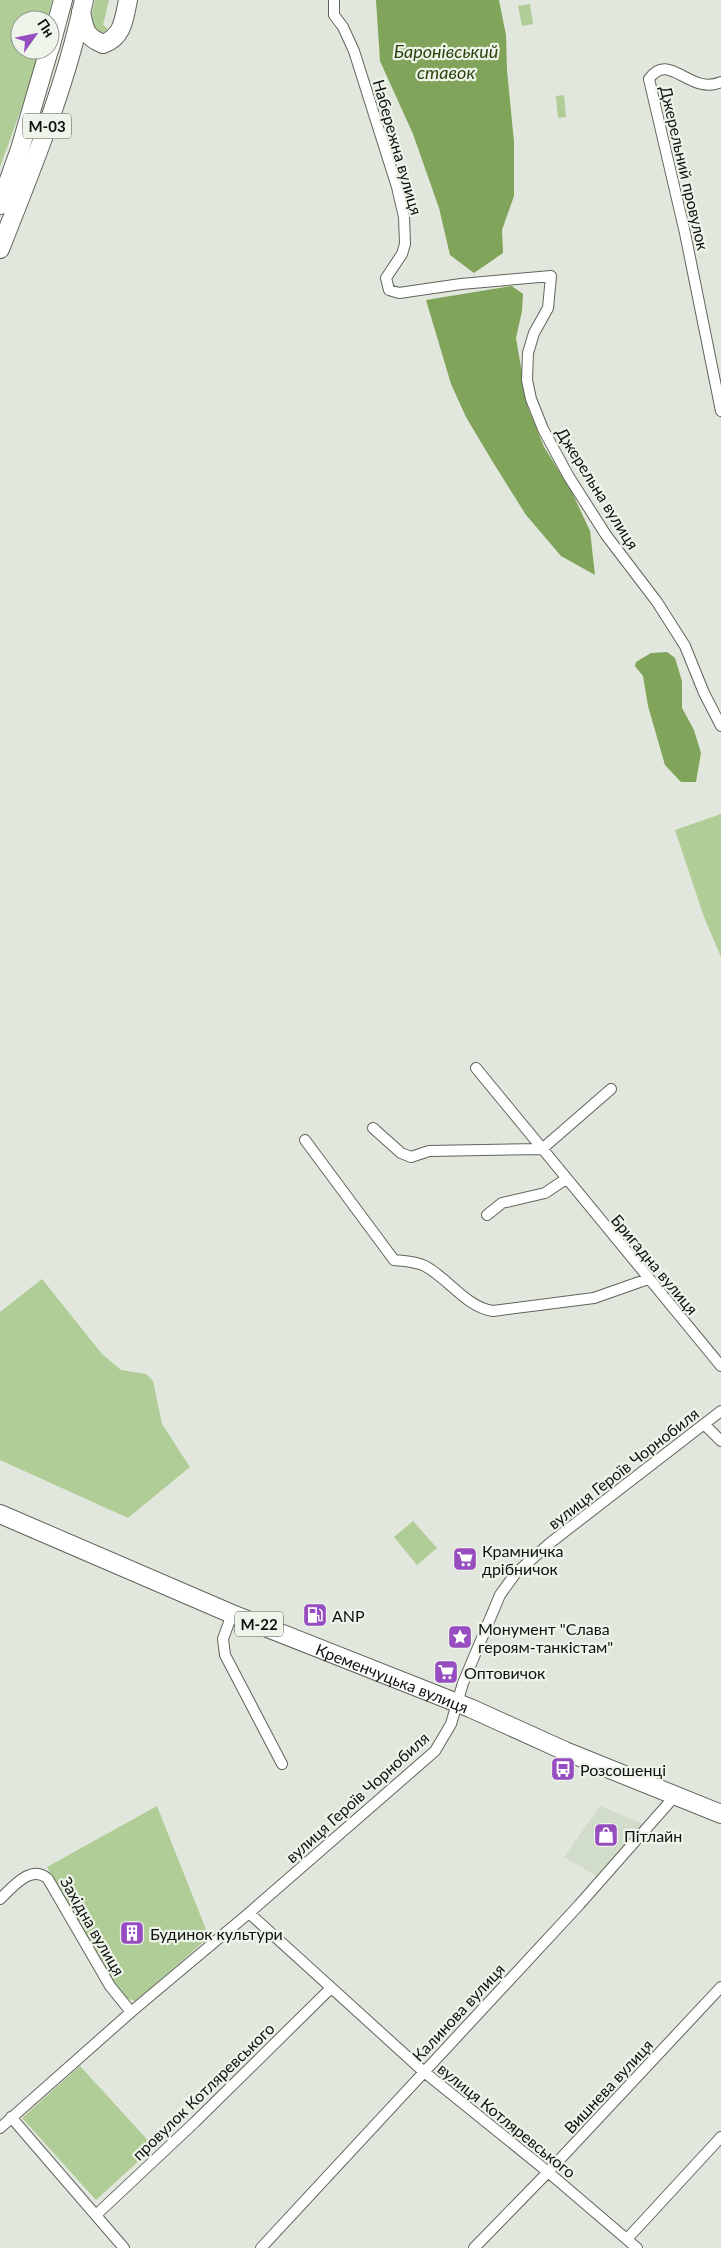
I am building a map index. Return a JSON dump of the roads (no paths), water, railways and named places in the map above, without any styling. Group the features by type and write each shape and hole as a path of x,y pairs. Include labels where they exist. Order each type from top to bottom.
{"highway":[{"path":"82,6 85,32 91,39 103,44 111,41 121,30 128,0"},
{"name":"М-03","path":"0,249 39,152 65,73 82,6"},
{"name":"М-03","path":"0,205 20,149 47,60"},
{"name":"М-22","path":"0,1514 62,1542"},
{"name":"М-22","path":"0,1524 62,1542"},
{"name":"Кременчуцька вулиця","path":"62,1542 232,1614 457,1703 721,1814"}],"street":[{"name":"Набережна вулиця","path":"334,0 334,15 344,27 354,51 404,217 405,244 402,254 386,278 389,290 399,293 462,284 550,276"},
{"name":"Джерельний провулок","path":"721,82 702,85 670,68 658,70 649,79 685,233 721,411"},
{"name":"Джерельна вулиця","path":"550,276 548,308 534,333 528,353 527,380 531,399 543,429 569,477 606,535 657,602 685,646 704,693 721,726"},
{"name":"Бригадна вулиця","path":"476,1068 721,1366"},
{"path":"373,1128 401,1153 411,1158 430,1151 542,1148 611,1089"},
{"path":"305,1140 394,1260 424,1266 481,1309 493,1311 594,1298 648,1279"},
{"path":"488,1215 502,1203 545,1193 566,1179"},
{"name":"вулиця Героїв Чорнобиля","path":"0,2128 130,2012 249,1913 435,1751 451,1724 463,1683 500,1595 515,1574 544,1548 721,1411"},
{"path":"704,1424 721,1441"},
{"path":"232,1614 223,1639 225,1655 282,1764"},
{"name":"Калинова вулиця","path":"261,2248 423,2071 579,1905 675,1796"},
{"name":"Західна вулиця","path":"0,1899 28,1875 33,1873 43,1874 48,1879 110,1986 130,2012"},
{"name":"вулиця Котляревського","path":"249,1913 423,2071 548,2172 637,2248"},
{"name":"Вишнева вулиця","path":"474,2248 548,2172 721,1987"},
{"name":"провулок Котляревського","path":"96,2215 195,2122 331,1988"},
{"path":"11,2117 124,2248"},
{"path":"627,2239 721,2137"}],"water":[{"name":"Баронівський ставок","path":"376,0 499,0 506,35 507,70 514,142 514,196 502,230 503,253 474,273 450,255 439,208 413,134 380,61"},
{"path":"512,286 523,294 522,311 516,338 528,408 544,447 571,490 590,531 595,575 561,556 526,515 491,459 466,417 451,384 426,300"},
{"path":"667,652 675,658 682,681 682,708 694,730 701,753 696,782 681,782 665,765 648,706 643,676 635,666 636,662 651,653"}],"place":[{"name":"Крамничка дрібничок","path":"465,1559"},
{"name":"ANP","path":"315,1615"},
{"name":"Монумент \"Слава героям-танкістам\"","path":"460,1637"},
{"name":"Оптовичок","path":"446,1672"},
{"name":"Розсошенці","path":"563,1769"},
{"name":"Пітлайн","path":"606,1835"},
{"name":"Будинок культури","path":"132,1933"}]}
